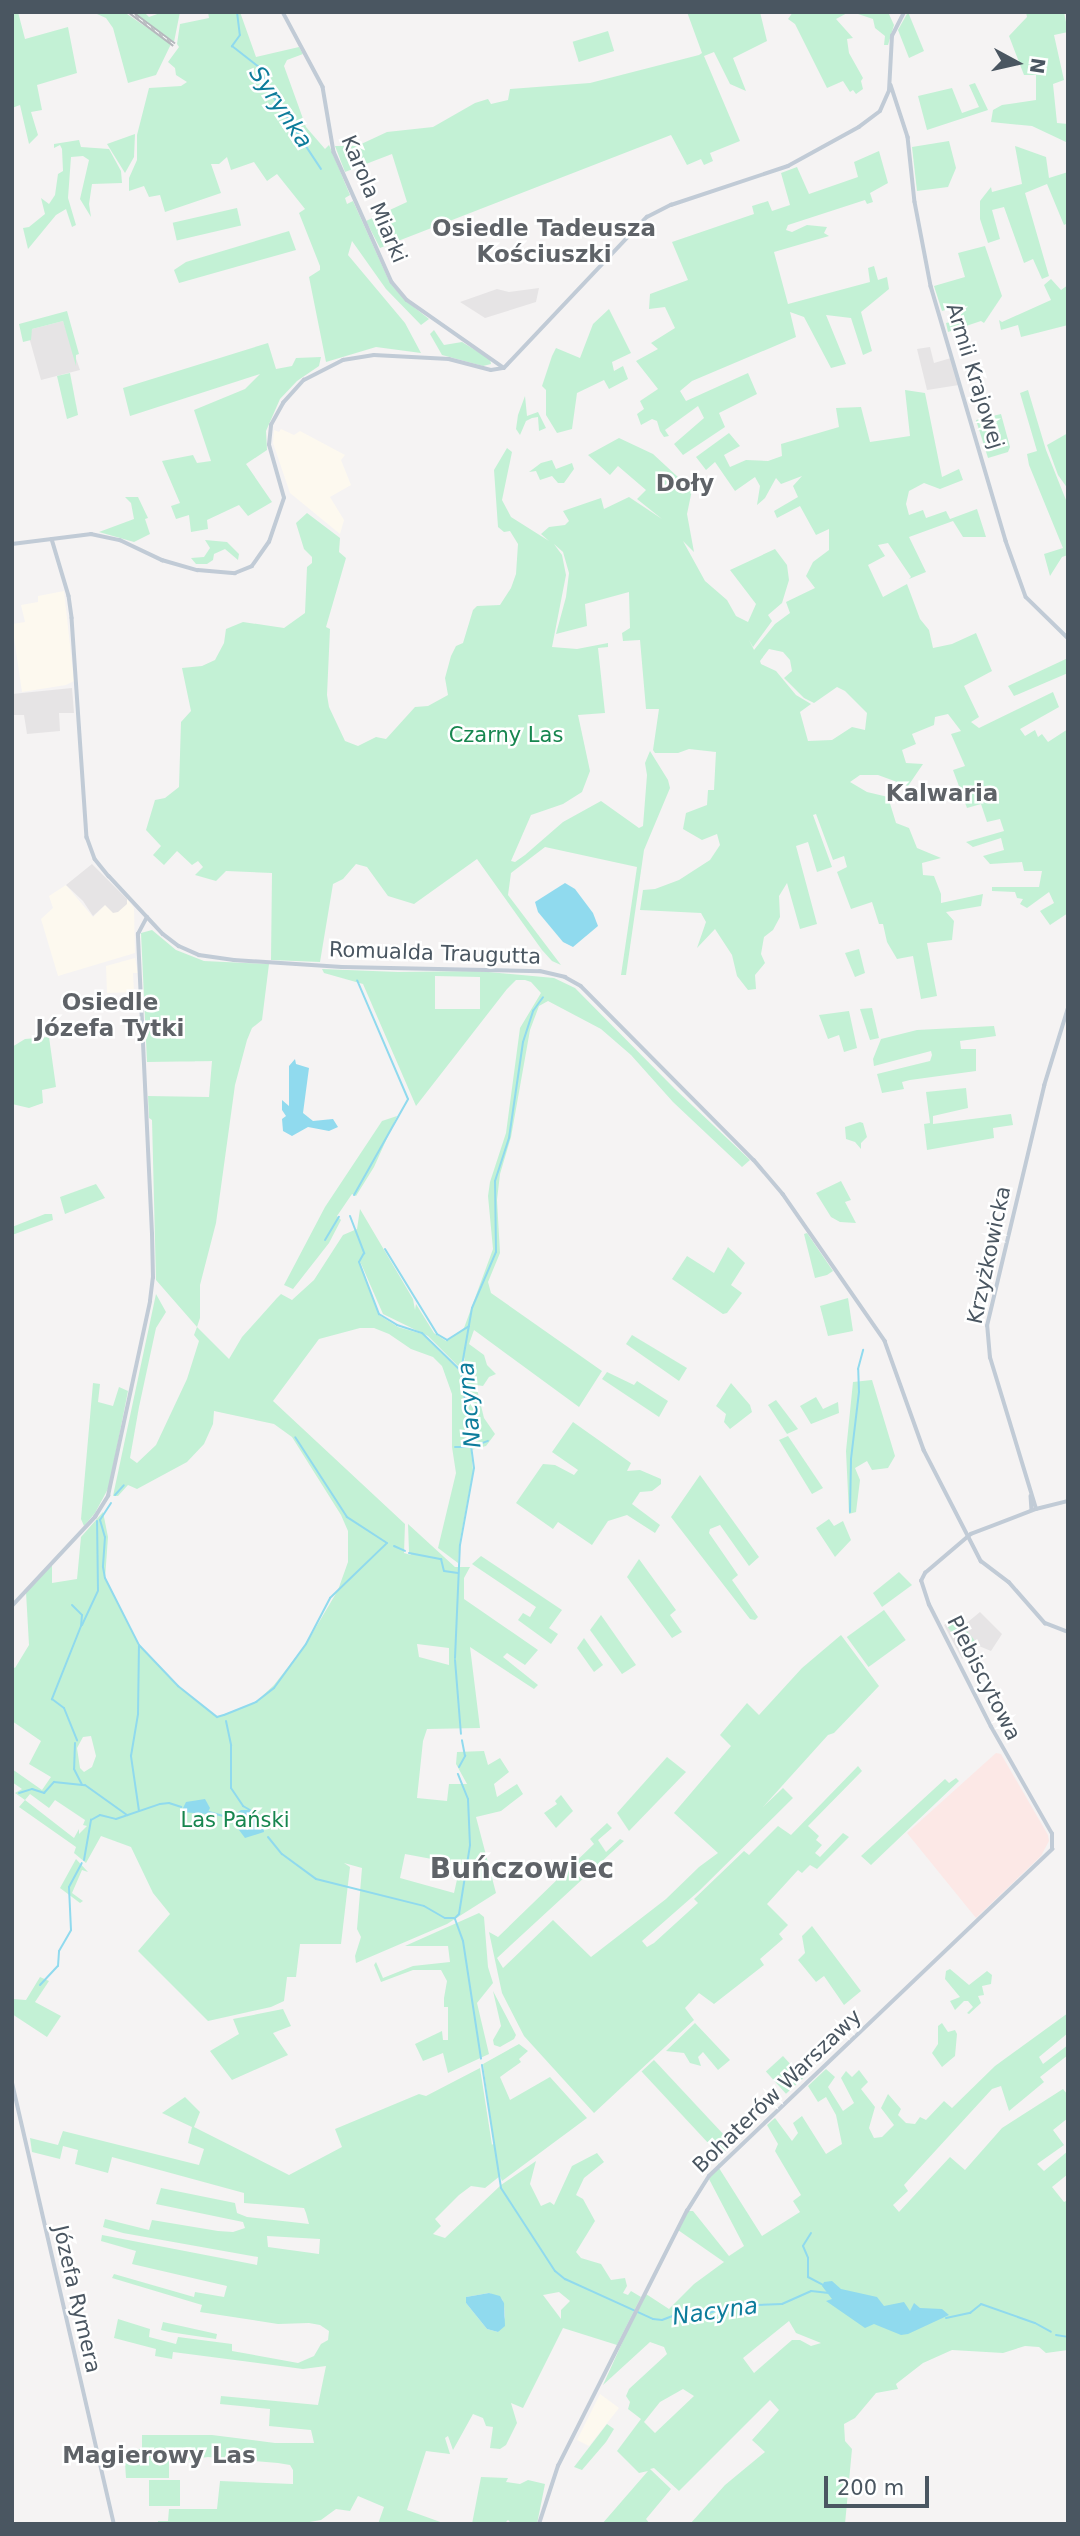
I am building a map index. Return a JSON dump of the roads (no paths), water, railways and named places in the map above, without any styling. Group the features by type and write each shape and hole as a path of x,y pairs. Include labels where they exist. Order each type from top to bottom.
{"street":[{"name":"Karola Miarki","path":"283,12 323,88 334,152 392,282 414,306 492,357 504,368"},
{"path":"12,544 83,534 98,535 198,570 244,571 257,563 265,551 283,503 284,488 270,450 269,434 273,420 287,398 309,376 343,360 374,355 449,359 493,370 504,368 646,217 671,205 796,163 868,121 888,97 890,45 904,12"},
{"name":"Armii Krajowej","path":"889,80 908,137 915,202 931,285 1006,541 1026,597 1068,638"},
{"path":"888,97 894,98"},
{"path":"888,97 896,105"},
{"path":"492,357 493,370"},
{"name":"Romualda Traugutta","path":"52,539 69,596 72,618 88,839 95,859 147,917 179,946 212,958 342,967 540,971 577,983 754,1160 783,1194 885,1341 924,1450 983,1563 1009,1583 1039,1619 1052,1628 1068,1632"},
{"path":"12,1606 95,1517 108,1496 150,1301 153,1278 152,1234 138,934 147,917"},
{"name":"Krzyżkowicka","path":"1034,1509 990,1358 987,1326 1044,1086 1068,1008"},
{"name":"Plebiscytowa","path":"1053,1845 1049,1827 1010,1764 922,1590 921,1581 925,1573 967,1536 1034,1509 1068,1501"},
{"name":"Bohaterów Warszawy","path":"539,2524 558,2466 698,2191 719,2163 1014,1886 1053,1845"},
{"name":"Józefa Rymera","path":"12,2081 114,2524"}],"water":[{"path":"565,883 575,889 593,913 598,926 573,947 563,942 538,912 535,902"},
{"path":"295,1059 296,1064 309,1068 303,1113 313,1121 333,1119 338,1127 329,1131 308,1127 292,1136 283,1131 282,1119 286,1116 282,1110 282,1100 289,1106 289,1066"},
{"path":"205,1799 210,1808 207,1814 181,1812 186,1802"},
{"path":"241,1810 250,1810 262,1816 264,1832 245,1838 230,1818"},
{"path":"832,2281 841,2289 877,2297 884,2306 904,2302 910,2311 914,2303 920,2308 942,2309 949,2315 908,2334 901,2335 874,2324 865,2328 826,2301 832,2299 822,2286 824,2282"},
{"path":"489,2293 500,2296 504,2303 505,2326 498,2332 487,2329 466,2303 466,2297"}],"waterway":[{"name":"Syrynka","path":"237,12 240,35 232,46 258,66 274,98 321,169"},
{"path":"354,1195 408,1099 357,980"},
{"name":"Nacyna","path":"455,1658 460,1545 474,1468 461,1371 472,1308 496,1252 495,1181 509,1138 523,1042 533,1011 543,997"},
{"path":"350,1216 364,1253 359,1262 379,1314 397,1325 422,1333 460,1370"},
{"path":"325,1240 339,1217"},
{"path":"385,1249 437,1334 447,1340 469,1326"},
{"path":"850,1512 851,1459 859,1392 858,1369 863,1350"},
{"path":"111,1503 100,1520 105,1537 105,1578 139,1645 178,1686 217,1717 224,1715 256,1702 274,1688 306,1644 330,1598 387,1543 347,1517 295,1437"},
{"name":"Nacyna","path":"455,1447 472,1447 488,1441"},
{"path":"115,1495 124,1485"},
{"path":"82,1625 98,1590 97,1521"},
{"path":"394,1546 405,1551"},
{"path":"409,1553 441,1559 444,1571 458,1573"},
{"path":"72,1605 82,1615 81,1626 52,1699 64,1708 77,1740"},
{"path":"139,1646 138,1714 131,1756 139,1811"},
{"name":"Nacyna","path":"455,1660 461,1734"},
{"path":"226,1721 231,1745 231,1788 243,1806 250,1810"},
{"name":"Nacyna","path":"459,1767 465,1756 462,1740"},
{"path":"75,1743 74,1769 82,1785"},
{"name":"Nacyna","path":"455,1918 459,1914 470,1845 468,1799 458,1774"},
{"path":"19,1793 32,1789 44,1793 54,1782 85,1785 127,1815"},
{"path":"84,1860 91,1820 100,1815 116,1819 160,1804 169,1803 181,1807"},
{"path":"209,1812 230,1818"},
{"path":"268,1837 282,1854 316,1879 424,1906 445,1918 454,1918"},
{"path":"40,1985 58,1966 59,1951 71,1930 69,1887 82,1863"},
{"name":"Nacyna","path":"455,1919 463,1941 481,2059"},
{"name":"Nacyna","path":"482,2065 501,2188 555,2271 565,2279 653,2319 662,2320 675,2315 701,2316 729,2306 782,2304 811,2291 829,2293"},
{"path":"811,2233 803,2246 808,2258 808,2277 823,2285"},
{"name":"Nacyna","path":"946,2318 970,2313 981,2304 1035,2323 1051,2332"},
{"name":"Nacyna","path":"1056,2335 1068,2337"}],"railway":[{"path":"131,12 174,44"}],"district":[{"name":"Osiedle Tadeusza Kościuszki","path":"544,241"},
{"name":"Doły","path":"685,483"},
{"name":"Kalwaria","path":"942,793"},
{"name":"Osiedle Józefa Tytki","path":"110,1015"},
{"name":"Buńczowiec","path":"522,1869"},
{"name":"Magierowy Las","path":"159,2455"}],"park label":[{"name":"Czarny Las","path":"506,735"},
{"name":"Las Pański","path":"235,1820"}]}
